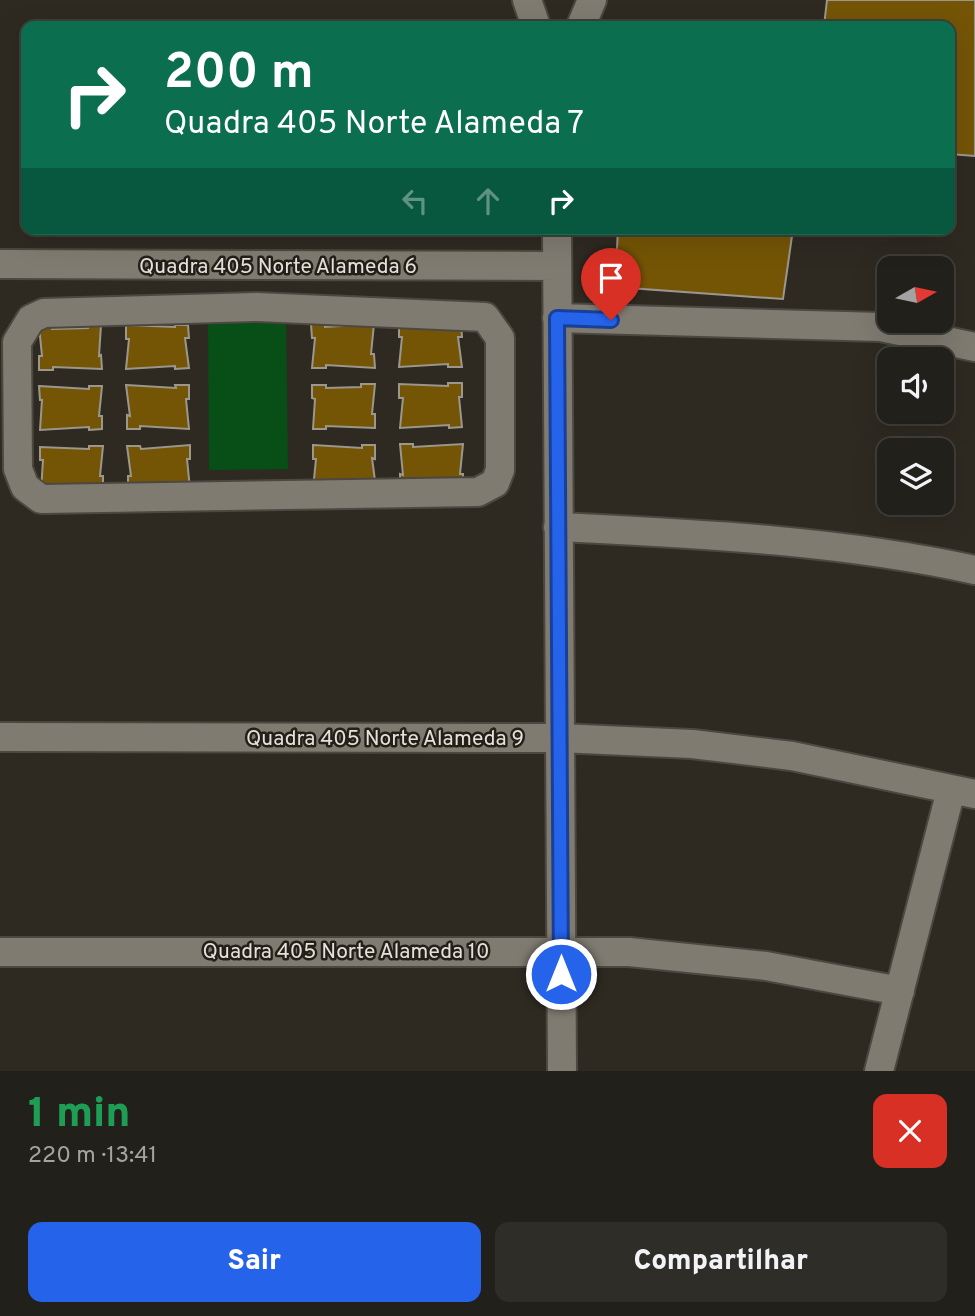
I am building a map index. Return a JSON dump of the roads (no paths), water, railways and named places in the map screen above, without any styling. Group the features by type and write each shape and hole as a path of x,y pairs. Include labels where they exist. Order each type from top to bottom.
{"street":[{"path":"527,0 534,21"},
{"path":"582,21 592,0"},
{"path":"557,235 562,1071"},
{"name":"Quadra 405 Norte Alameda 6","path":"0,264 556,266"},
{"path":"257,266 257,307"},
{"path":"257,307 485,317 500,338 500,470 495,483 478,492 174,499 41,499 25,487 18,469 17,342 22,329 31,319 44,313 257,307"},
{"path":"557,318 881,327 975,347"},
{"path":"558,527 759,537 936,561 975,570"},
{"name":"Quadra 405 Norte Alameda 9","path":"0,737 560,738 692,744 792,756 963,792"},
{"path":"879,1071 900,990 963,792"},
{"name":"Quadra 405 Norte Alameda 10","path":"0,952 561,950 691,956 766,966 900,990"}]}
